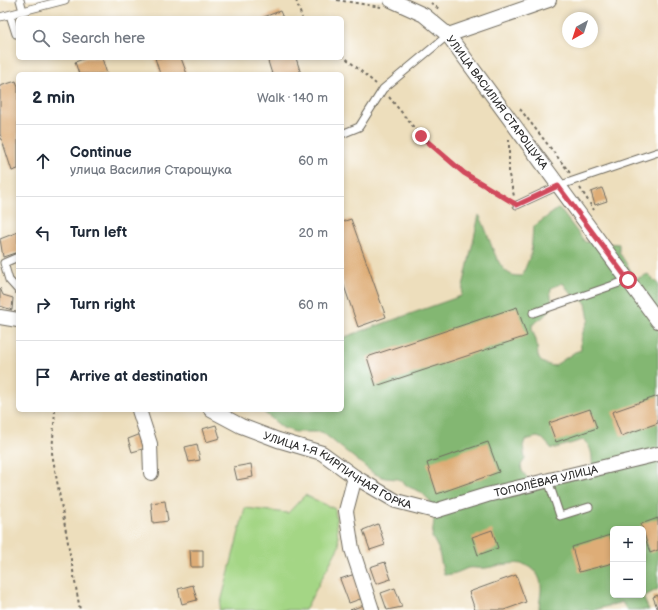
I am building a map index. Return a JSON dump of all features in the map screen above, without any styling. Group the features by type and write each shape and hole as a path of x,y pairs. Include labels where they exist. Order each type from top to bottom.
{"street":[{"name":"УЛИЦА ВАСИЛИЯ СТАРОЩУКА","path":"391,0 424,15 448,35 658,321"},
{"path":"448,35 549,0"},
{"path":"0,317 16,320"},
{"path":"140,412 150,444 151,473"},
{"name":"УЛИЦА 1-Я КИРПИЧНАЯ ГОРКА","path":"215,412 241,426 278,440 322,453 355,477 396,501 435,511"},
{"name":"ТОПОЛЁВАЯ УЛИЦА","path":"435,511 487,495 658,454"},
{"path":"355,477 346,511 352,549 372,610"}],"lane":[{"path":"20,0 23,11"},
{"path":"0,17 65,0"},
{"path":"10,15 16,34"},
{"path":"344,133 359,127 382,89 448,35"},
{"path":"517,205 558,186 658,152"},
{"path":"16,258 4,262 9,280 16,288"},
{"path":"533,313 628,280"},
{"path":"548,480 560,516 589,507"}],"path":[{"path":"296,0 301,16"},
{"path":"344,57 382,89 421,136 464,173 517,205"},
{"path":"509,138 509,175 517,205"},
{"path":"55,412 52,453 80,610"}],"green space":[{"path":"559,208 585,242 619,244 619,252 636,279 648,274 658,284 658,313 652,321 658,329 658,589 646,595 646,526 610,526 610,598 643,598 649,610 627,610 622,602 594,610 539,610 541,591 540,580 536,572 524,564 468,568 444,575 438,548 432,537 435,511 430,501 421,492 409,487 398,479 385,478 373,473 322,432 295,432 283,428 263,412 344,412 344,337 461,296 479,215 496,256 504,270 514,276 522,276 531,254 533,227","holes":["563,283 570,293 586,303 589,320 582,334 581,350 575,352 554,366 542,362 538,356 537,343 532,330 532,325 550,309 552,301 551,288","537,437 543,439 552,449 583,440 587,443 591,450 592,473 534,487 522,471 521,465 525,459 523,446 525,440"]},
{"path":"305,495 335,509 339,546 305,610 219,610 245,508 288,513"}],"building":[{"path":"280,11 282,16 266,16"},
{"path":"80,60 103,60 106,72 78,72 75,62"},
{"path":"156,60 182,60 186,72 159,72"},
{"path":"268,60 297,60 300,72 271,72"},
{"path":"16,81 16,170 12,171 0,134 0,86"},
{"path":"602,188 607,201 595,205 591,192"},
{"path":"351,219 386,317 358,327 344,286 344,221"},
{"path":"16,233 16,253 3,257 0,239"},
{"path":"0,288 3,295 13,298 12,310 0,306"},
{"path":"517,307 527,336 376,386 367,357"},
{"path":"658,396 658,423 621,436 612,412"},
{"path":"590,409 597,428 556,442 549,423"},
{"path":"216,425 220,438 206,442 202,429"},
{"path":"141,434 146,448 132,452 128,439"},
{"path":"488,442 499,472 437,494 427,463"},
{"path":"197,444 200,460 189,462 185,447"},
{"path":"251,464 253,477 237,480 234,467"},
{"path":"165,501 168,521 153,523 151,503"},
{"path":"658,518 658,550 650,553 646,540 646,526 642,526 641,524"},
{"path":"378,524 385,545 370,550 363,530"},
{"path":"492,530 498,548 478,555 472,537"},
{"path":"610,535 610,564 579,572 572,547"},
{"path":"190,550 203,550 203,567 191,567"},
{"path":"385,562 391,579 376,584 370,567"},
{"path":"355,574 363,598 349,603 340,579"},
{"path":"516,575 526,602 504,610 475,610 469,592"},
{"path":"193,585 197,600 182,604 178,589"},
{"path":"395,588 402,607 387,610 381,593"},
{"path":"658,595 658,610 653,597"},
{"path":"364,605 366,610 350,610"}],"route":[{"path":"421,136 464,173 517,205 558,186 628,280"}]}
